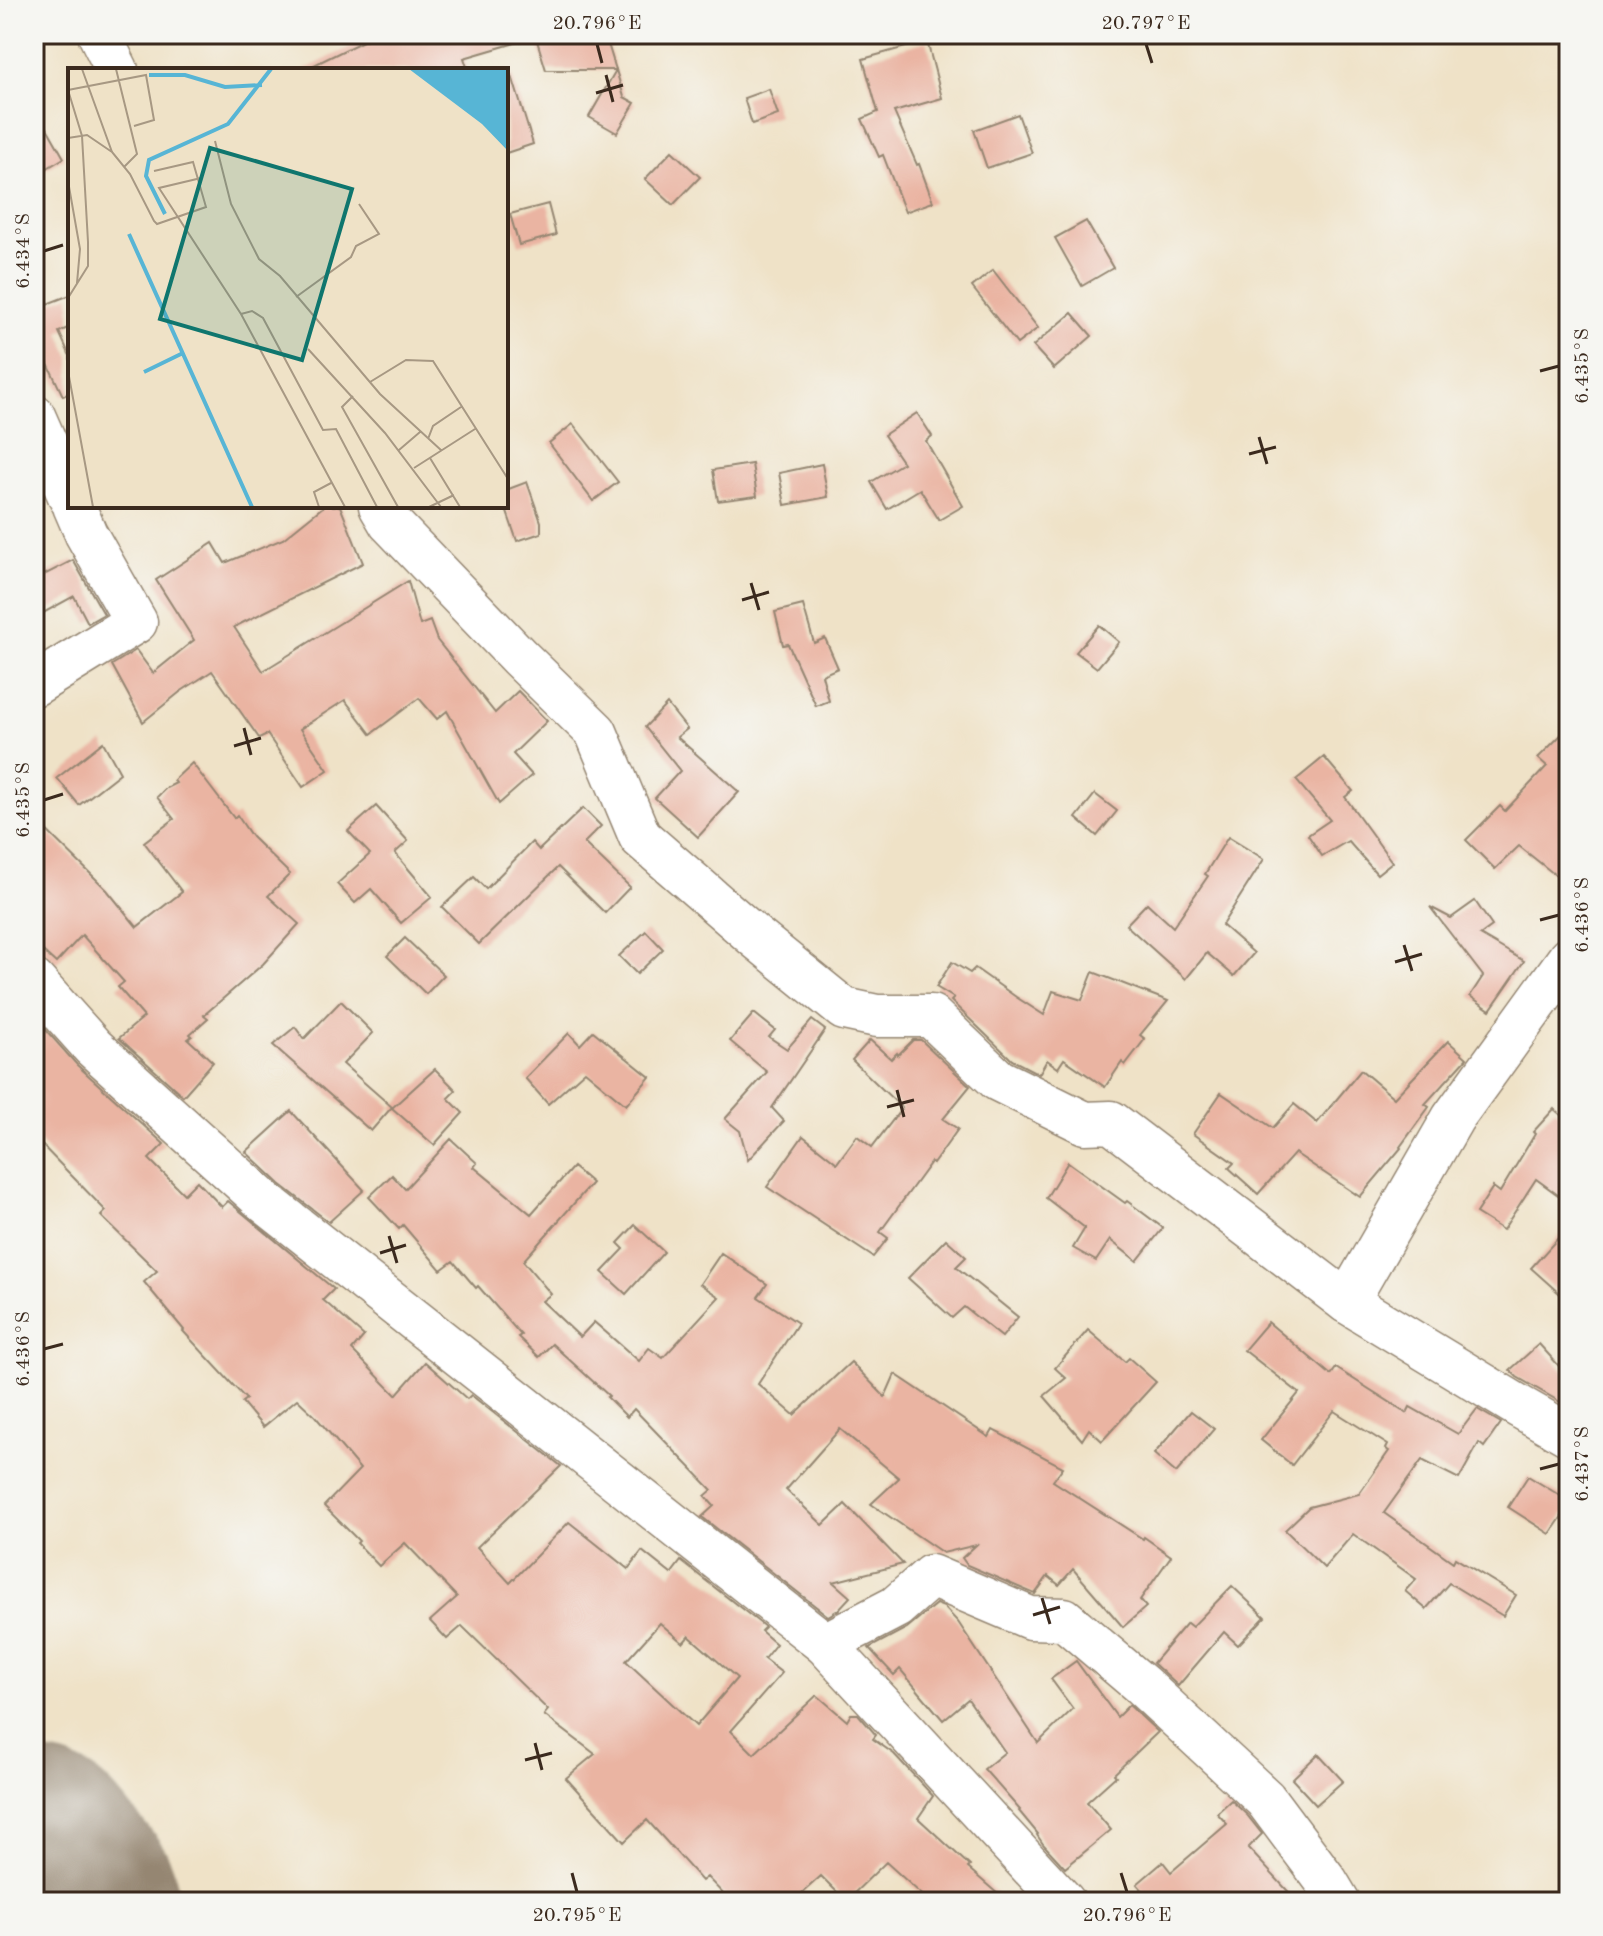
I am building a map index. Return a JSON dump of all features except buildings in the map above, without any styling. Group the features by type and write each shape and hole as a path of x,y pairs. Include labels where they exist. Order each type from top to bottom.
{"street":[{"path":"99,34 116,68"},
{"path":"34,416 68,493"},
{"path":"34,685 136,622 86,534 75,508"},
{"path":"381,508 400,534 596,732 640,837 844,1009 877,1016 931,1016 998,1080 1085,1123 1111,1122 1347,1302 1569,1435"},
{"path":"1347,1302 1453,1118 1569,958"},
{"path":"34,981 93,1047 265,1202 825,1644 1064,1902"},
{"path":"825,1644 896,1607 931,1576 1030,1618 1064,1619 1142,1685 1265,1799 1339,1902"}],"runway":[{"path":"34,1857 72,1902"}]}
